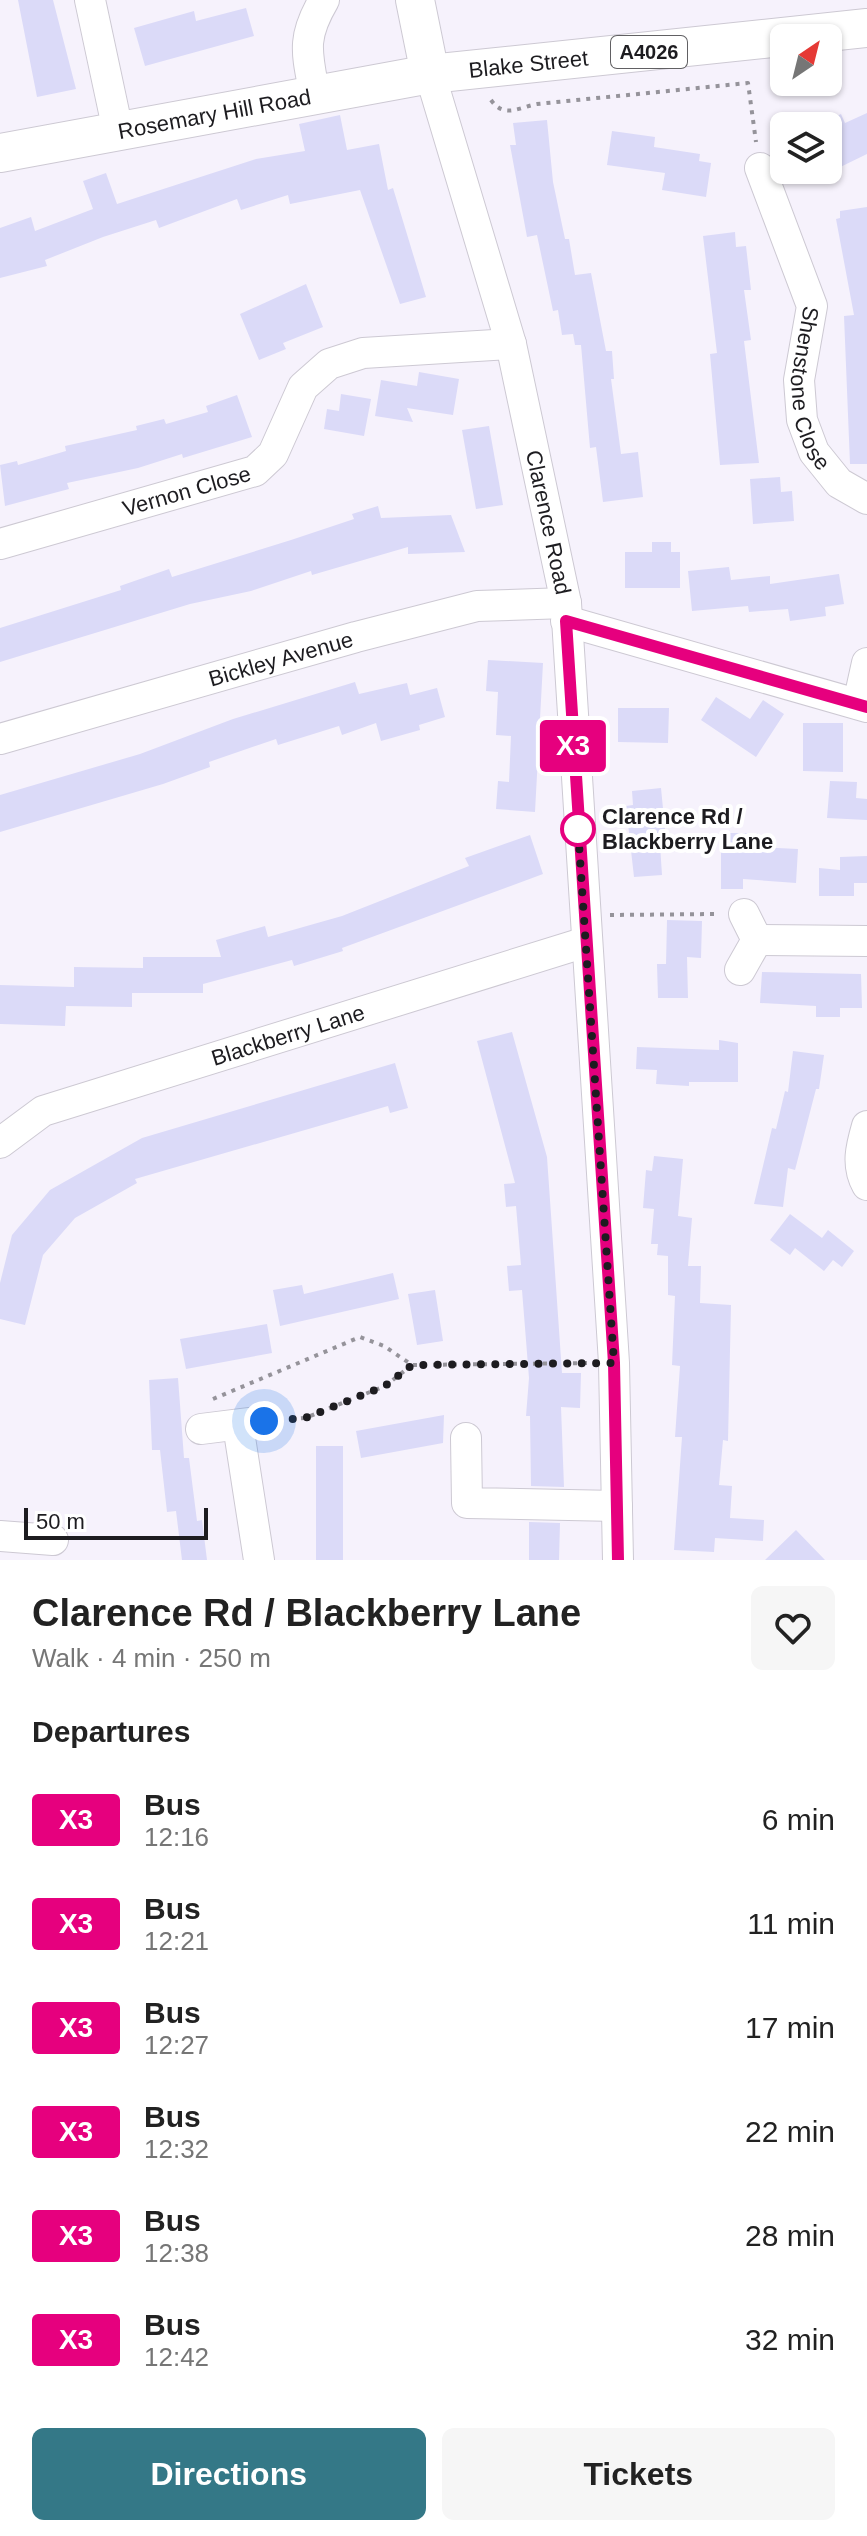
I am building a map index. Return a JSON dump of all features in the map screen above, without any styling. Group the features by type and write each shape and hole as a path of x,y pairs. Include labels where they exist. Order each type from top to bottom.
{"main road":[{"path":"415,0 430,74"},
{"name":"Blake Street","path":"430,74 867,28"},
{"name":"Rosemary Hill Road","path":"0,153 430,74"}],"street":[{"path":"90,0 118,131"},
{"path":"315,96 305,44 309,26 324,0"},
{"name":"Clarence Road","path":"430,74 511,344 566,612 614,1363 618,1560"},
{"name":"Shenstone Close","path":"760,168 812,306 799,380 802,420 814,452 839,483 867,499"},
{"name":"Vernon Close","path":"0,544 255,471 273,454 303,387 329,364 363,353 511,344"},
{"name":"Bickley Avenue","path":"0,739 477,606 566,612 863,706"},
{"path":"863,706 867,663"},
{"path":"740,970 750,927 867,941"},
{"name":"Blackberry Lane","path":"0,1143 43,1111 585,929"},
{"path":"867,1126 859,1153 861,1175 867,1185"},
{"path":"201,1429 251,1423 259,1560"},
{"path":"466,1438 467,1503 617,1506"},
{"path":"0,1536 41,1546"}],"path":[{"path":"471,71 495,106 511,112 537,104 748,83 760,168"},
{"path":"585,929 750,927"},
{"path":"201,1429 195,1417 204,1402 360,1337 373,1341 412,1365 614,1363"},
{"path":"251,1423 305,1418 385,1386 412,1365"}],"building":[{"path":"18,0 53,0 76,89 37,97"},
{"path":"246,8 254,36 145,66 134,28 194,11 196,21"},
{"path":"867,113 867,154 842,166 842,116 845,123"},
{"path":"340,115 347,150 379,144 388,190 393,188 426,297 400,304 360,190 290,204 288,195 241,210 237,199 159,228 156,220 103,237 45,260 47,266 0,278 0,228 31,217 35,231 93,209 83,181 106,173 117,204 256,159 305,151 299,124"},
{"path":"547,120 553,182 565,239 569,239 575,275 591,273 606,351 612,351 614,379 611,379 621,454 638,452 643,497 603,502 596,447 590,448 581,345 575,345 573,334 562,335 558,310 553,311 537,235 527,237 510,145 516,145 513,123"},
{"path":"612,131 655,137 654,147 700,154 699,161 711,163 706,197 662,190 665,173 607,165"},
{"path":"867,207 867,464 850,464 844,316 854,315 836,219 840,218 840,211"},
{"path":"735,232 736,247 746,246 751,290 744,290 751,340 744,341 759,463 720,465 710,354 717,353 703,236"},
{"path":"306,284 323,327 283,343 286,349 259,360 240,314"},
{"path":"419,372 459,379 453,415 407,408 413,422 375,416 381,380 417,386"},
{"path":"341,394 371,399 364,436 324,429 327,409 339,411"},
{"path":"237,395 252,437 183,458 182,454 138,468 67,483 69,489 5,506 0,465 17,461 18,465 66,451 65,446 137,430 136,426 164,419 166,424 208,412 206,406"},
{"path":"489,426 503,505 476,509 462,430"},
{"path":"780,477 781,492 792,491 794,521 753,524 750,479"},
{"path":"378,506 381,518 451,515 465,552 408,554 408,547 312,575 311,571 251,591 190,604 0,662 0,628 121,590 120,586 169,569 172,577 291,540 354,519 352,514"},
{"path":"652,542 671,542 671,552 680,552 680,588 625,588 625,552 652,552"},
{"path":"729,567 731,580 770,576 770,584 839,574 844,604 825,607 826,616 790,621 788,609 749,612 748,606 692,611 688,571"},
{"path":"488,660 543,663 535,812 496,809 498,781 509,782 511,736 496,735 498,692 486,691"},
{"path":"355,682 359,694 407,683 410,695 437,688 445,717 419,725 420,730 381,741 376,723 342,735 339,726 278,745 276,739 209,762 210,767 163,784 0,832 0,795 140,754 233,719"},
{"path":"716,697 750,719 763,700 784,714 756,757 701,720"},
{"path":"618,708 669,708 668,743 618,742"},
{"path":"803,723 843,723 843,772 803,771"},
{"path":"830,781 857,782 856,798 867,799 867,820 827,818"},
{"path":"661,788 665,829 659,830 662,875 634,877 626,806 633,805 632,791"},
{"path":"721,833 758,833 758,847 798,849 796,883 743,879 743,889 721,889"},
{"path":"530,835 543,874 342,948 343,951 294,966 292,960 203,984 203,993 132,993 132,1007 66,1006 65,1026 0,1024 0,985 74,987 74,967 143,968 143,957 221,957 216,940 265,926 268,937 342,916 469,866 465,858"},
{"path":"867,856 867,883 854,883 854,896 819,896 819,868 840,870 840,857"},
{"path":"667,920 702,921 701,958 687,957 688,998 658,998 657,964 666,964"},
{"path":"762,972 861,974 862,1008 840,1008 840,1017 816,1017 816,1006 760,1003"},
{"path":"512,1032 547,1157 562,1373 581,1373 580,1408 561,1407 564,1487 531,1486 530,1416 526,1416 529,1378 522,1290 509,1291 507,1266 521,1265 516,1206 506,1207 504,1184 515,1183 477,1041"},
{"path":"719,1040 738,1043 738,1082 689,1082 689,1086 656,1084 657,1070 636,1069 637,1047 719,1050"},
{"path":"793,1051 824,1055 819,1089 816,1089 795,1170 788,1168 783,1207 754,1204 772,1128 776,1129 785,1091 788,1092"},
{"path":"395,1063 408,1108 390,1113 388,1106 135,1179 137,1183 75,1218 43,1255 25,1325 0,1319 0,1283 12,1235 50,1190 142,1138"},
{"path":"654,1156 683,1159 678,1216 692,1218 688,1266 701,1266 700,1303 731,1305 728,1441 723,1440 719,1485 732,1486 730,1518 764,1520 763,1541 715,1538 714,1552 674,1550 682,1437 675,1437 680,1366 672,1365 675,1296 668,1295 668,1256 657,1255 658,1244 651,1244 654,1209 643,1208 646,1170 652,1171"},
{"path":"790,1214 822,1238 828,1230 854,1251 842,1267 833,1260 824,1271 795,1248 790,1255 770,1240"},
{"path":"393,1273 399,1299 280,1326 273,1290 302,1285 304,1294"},
{"path":"435,1290 443,1341 417,1345 408,1294"},
{"path":"267,1324 272,1353 186,1369 180,1339"},
{"path":"178,1378 184,1458 189,1458 197,1521 202,1520 207,1560 182,1560 176,1511 167,1512 160,1450 152,1450 149,1380"},
{"path":"444,1415 443,1443 361,1458 356,1431"},
{"path":"316,1446 343,1446 343,1560 316,1560"},
{"path":"529,1522 560,1523 559,1560 529,1560"},
{"path":"796,1530 825,1560 765,1560"}],"bus line":[{"name":"X3","path":"618,1560 614,1363 566,621 867,707"}],"place":[{"name":"Clarence Rd / Blackberry Lane","path":"578,829"}],"route":[{"path":"264,1421 305,1418 385,1386 412,1365 614,1363 578,829"}]}
